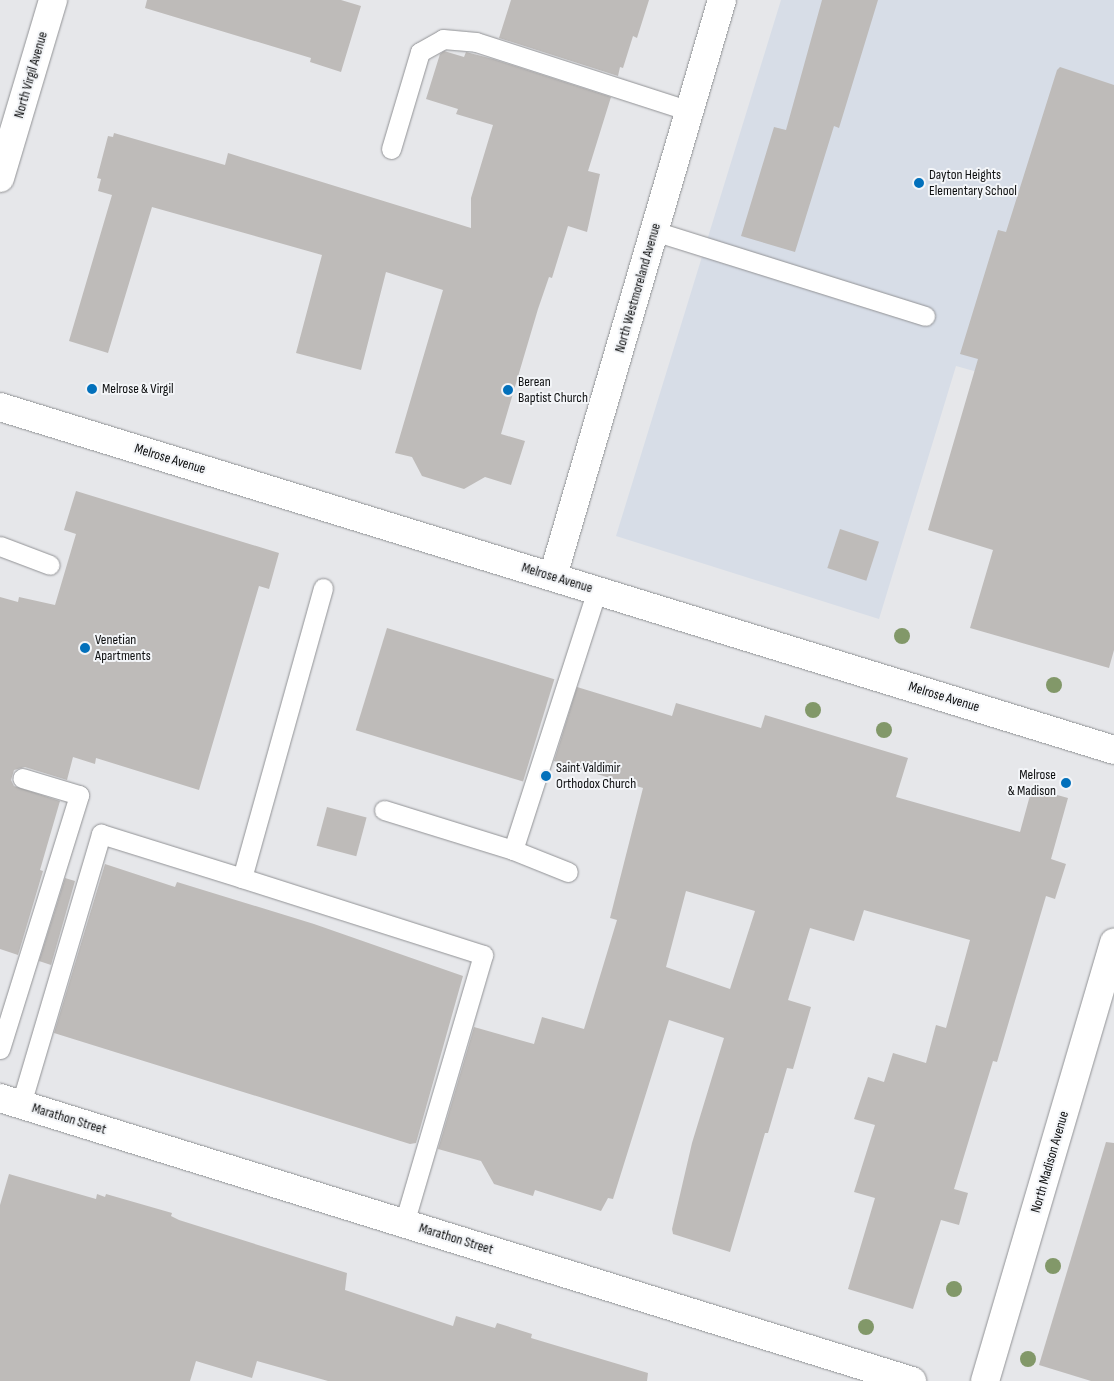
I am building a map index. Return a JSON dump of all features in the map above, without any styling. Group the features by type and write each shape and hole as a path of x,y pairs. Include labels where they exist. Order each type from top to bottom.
{"street":[{"name":"North Virgil Avenue","path":"0,178 53,0"},
{"name":"North Westmoreland Avenue","path":"553,576 722,0"},
{"name":"Melrose Avenue","path":"0,407 1114,750"},
{"name":"North Madison Avenue","path":"985,1381 1114,943"},
{"name":"Marathon Street","path":"11,1101 912,1381"}],"lane":[{"path":"391,149 420,52 443,39 476,42 690,111"},
{"path":"654,231 925,316"},
{"path":"0,546 50,565"},
{"path":"242,878 323,588"},
{"path":"513,850 597,590"},
{"path":"0,1049 79,795 22,778"},
{"path":"384,810 513,850 568,872"},
{"path":"11,1101 102,834 483,954 404,1223"}],"shaded area":[{"name":"Dayton Heights Elementary School","path":"781,0 1114,0 1114,410 956,366 879,619 616,536"}],"building":[{"path":"147,0 341,0 361,6 341,72 310,62 311,58 145,8"},
{"path":"511,0 649,0 637,38 633,36 623,68 620,67 618,76 499,38"},
{"path":"822,0 878,0 839,128 834,126 795,252 741,236 774,127 786,130"},
{"path":"444,51 464,57 466,52 493,59 611,97 588,171 600,174 587,232 568,226 552,278 549,277 538,309 501,434 525,441 511,485 485,477 464,489 422,476 412,457 395,453 443,290 386,272 361,370 296,353 322,255 152,207 108,353 69,341 112,195 98,191 101,179 97,178 108,136 113,137 114,133 225,165 228,153 471,228 471,198 493,125 456,114 458,109 426,99 440,54"},
{"path":"1060,67 1114,85 1114,650 1109,668 970,628 993,550 928,530 978,359 960,354 998,230 1006,232 1057,70"},
{"path":"76,491 279,553 269,589 259,586 199,790 96,758 95,764 73,757 67,780 25,767 14,770 11,780 14,786 60,801 40,870 43,871 18,955 0,949 0,597 18,602 19,597 55,605 76,534 64,530"},
{"path":"840,529 879,542 866,581 827,568"},
{"path":"387,628 554,679 523,781 356,730"},
{"path":"577,687 672,716 676,703 761,728 765,715 908,758 896,797 1020,832 1032,788 1068,798 1051,859 1066,864 1055,899 1046,896 997,1062 993,1061 954,1189 968,1193 959,1225 941,1220 913,1309 848,1289 875,1198 854,1192 875,1125 854,1119 868,1077 884,1082 893,1053 926,1063 936,1025 946,1028 970,940 864,910 854,941 810,928 788,1000 811,1007 793,1069 787,1068 768,1133 765,1133 730,1252 673,1234 672,1229 692,1143 724,1038 669,1020 613,1199 608,1198 601,1211 535,1190 533,1196 494,1184 481,1161 438,1149 474,1027 534,1044 542,1017 584,1029 617,920 610,918 643,788 554,761","holes":["686,891 755,911 730,989 666,967"]},
{"path":"327,807 367,818 356,856 317,846"},
{"path":"105,864 175,887 177,882 314,924 463,976 416,1143 410,1144 54,1033"},
{"path":"65,878 75,881 51,965 39,961"},
{"path":"1106,1142 1114,1143 1114,1381 1091,1381 1039,1365"},
{"path":"9,1174 96,1199 97,1194 105,1197 106,1194 172,1213 171,1216 179,1220 347,1273 345,1290 453,1326 456,1316 495,1328 497,1323 532,1334 531,1338 648,1373 647,1381 328,1381 257,1361 252,1378 196,1361 190,1381 0,1381 0,1205"}],"place":[{"name":"Dayton Heights Elementary School","path":"919,183"},
{"name":"Melrose & Virgil","path":"92,389"},
{"name":"Berean Baptist Church","path":"508,390"},
{"name":"Venetian Apartments","path":"85,648"},
{"name":"Saint Valdimir Orthodox Church","path":"546,776"},
{"name":"Melrose & Madison","path":"1066,783"}]}
